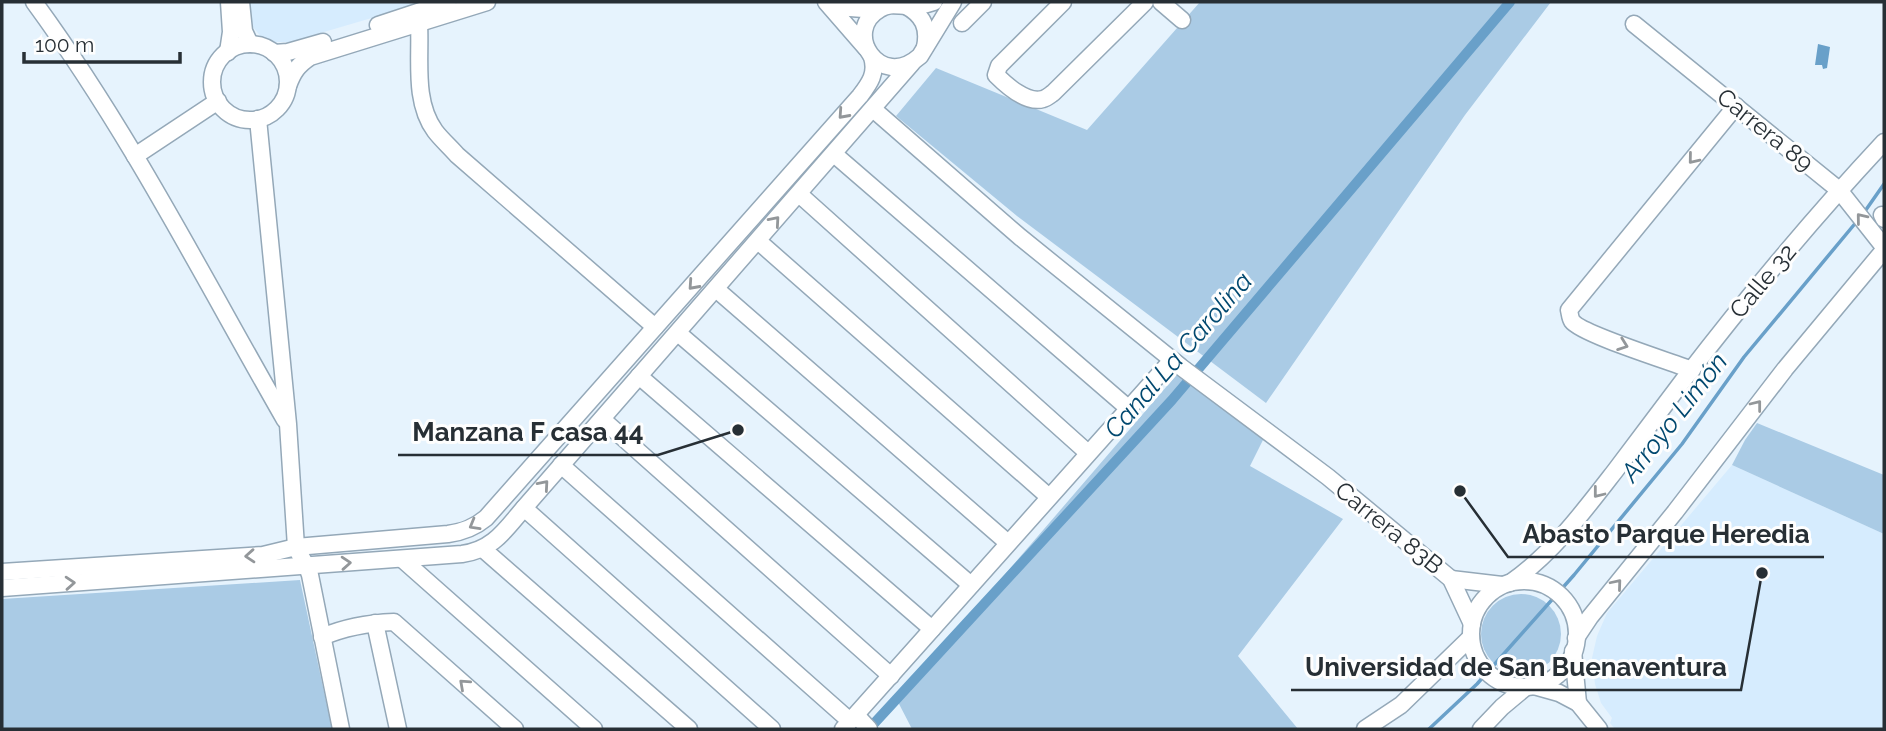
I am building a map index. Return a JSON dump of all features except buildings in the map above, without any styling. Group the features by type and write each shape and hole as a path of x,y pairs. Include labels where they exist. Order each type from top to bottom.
{"street":[{"path":"34,2 85,75 135,156 288,424"},
{"path":"228,52 231,33 229,2"},
{"path":"241,2 244,31 250,44"},
{"path":"274,53 305,48 449,2"},
{"path":"288,86 283,63 265,47 250,44 235,48 222,57 214,71 213,86 222,108 235,117 258,119 278,107 286,93 292,73 310,57 487,2"},
{"path":"828,2 850,8 877,10"},
{"path":"828,2 880,64 902,67 912,63"},
{"path":"2,572 263,555 296,547 448,534 467,530 486,518 867,88 874,70 864,37 870,17 887,6 922,6 934,2"},
{"path":"2,588 402,559 472,553 483,549 494,542 920,56 953,2"},
{"path":"962,23 983,2"},
{"path":"1063,2 999,66 996,75 1008,88 1031,100 1041,100 1053,93 1144,2"},
{"path":"1161,2 1182,20"},
{"path":"906,6 922,18 926,27 925,47"},
{"path":"419,24 419,79 425,110 434,130 457,155 655,327"},
{"name":"Carrera 89","path":"1634,24 1841,193 1882,245"},
{"path":"135,156 218,101"},
{"path":"1692,370 1598,336 1576,325 1570,319 1569,310 1736,106"},
{"name":"Carrera 83B","path":"873,109 1020,237 1176,363 1328,477 1451,579"},
{"path":"258,119 288,424 296,547 307,566 341,729"},
{"name":"Calle 32","path":"1506,584 1530,569 1594,498 1732,318 1884,142"},
{"path":"834,154 1128,408"},
{"path":"799,194 1088,453"},
{"path":"758,241 1049,497"},
{"path":"1481,729 1502,707 1530,686 1547,681 1558,674 1567,664 1590,617 1882,245"},
{"path":"716,289 1008,543"},
{"path":"678,332 971,585"},
{"path":"253,364 267,367 274,363 281,352"},
{"path":"561,465 857,724 891,676 932,629 1128,408 1176,363"},
{"path":"639,376 932,629"},
{"path":"602,419 891,676"},
{"path":"568,425 584,439"},
{"path":"524,508 772,729"},
{"path":"483,549 689,729"},
{"path":"402,559 594,729"},
{"path":"1578,703 1575,622 1570,608 1556,591 1535,582 1506,584 1451,579 1471,631 1474,650 1487,672 1509,685 1530,686 1559,693 1578,703 1599,729"},
{"path":"1365,729 1401,705 1471,631 1482,601 1491,592 1506,584"},
{"path":"322,637 339,630 394,622 515,729"},
{"path":"376,623 398,729"}],"shaded area":[{"path":"247,2 426,2 290,42 274,42 262,38 253,27"},
{"path":"1200,2 1551,2 1465,115 1266,403 1017,216 896,116 936,68 1087,130"},
{"path":"1818,44 1830,47 1827,68 1815,65"},
{"path":"1179,372 1264,438 1250,466 1343,519 1238,656 1298,729 912,729 897,700"},
{"path":"1757,423 1884,475 1884,534 1732,465"},
{"path":"1732,465 1884,534 1884,729 1615,729 1610,723 1612,718 1601,703 1595,684 1592,658 1597,636 1607,613"},
{"path":"300,580 332,729 2,729 2,599"},
{"path":"1521,594 1536,597 1549,606 1558,619 1561,634 1558,649 1549,662 1536,671 1521,674 1506,671 1493,662 1484,649 1481,634 1484,619 1493,606 1506,597"}],"waterway":[{"name":"Canal La Carolina","path":"869,729 1172,400 1510,2"},
{"name":"Arroyo Limón","path":"1863,214 1884,184"},
{"name":"Arroyo Limón","path":"1429,729 1477,684 1574,575 1682,444 1744,357 1858,220"}],"place":[{"name":"Manzana F casa 44","path":"738,430"},
{"name":"Abasto Parque Heredia","path":"1460,491"},
{"name":"Universidad de San Buenaventura","path":"1762,573"}]}
